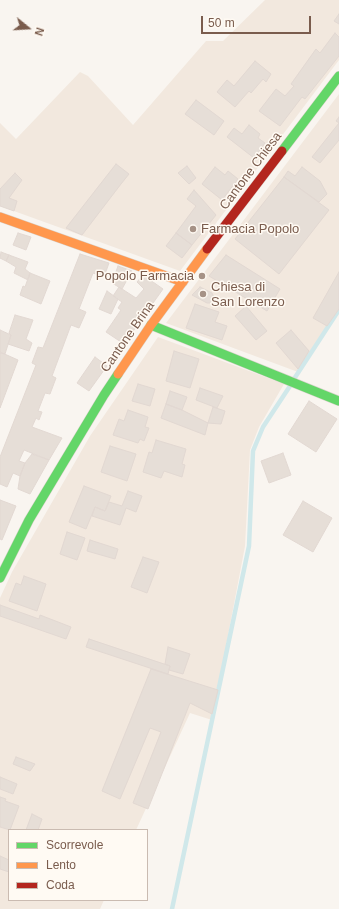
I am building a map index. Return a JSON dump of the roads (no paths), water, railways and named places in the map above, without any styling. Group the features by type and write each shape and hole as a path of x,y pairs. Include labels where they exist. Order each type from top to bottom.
{"street":[{"name":"Cantone Chiesa","path":"183,282 339,76"},
{"path":"0,217 183,282"},
{"name":"Cantone Brina","path":"0,578 29,520 104,395 151,325 183,282"},
{"path":"151,325 339,401"}],"waterway":[{"path":"294,379 339,310"},
{"path":"172,909 249,546 253,451 263,427 290,386"}],"place":[{"name":"Farmacia Popolo","path":"193,229"},
{"name":"Popolo Farmacia","path":"202,276"},
{"name":"Chiesa di San Lorenzo","path":"203,294"}]}
